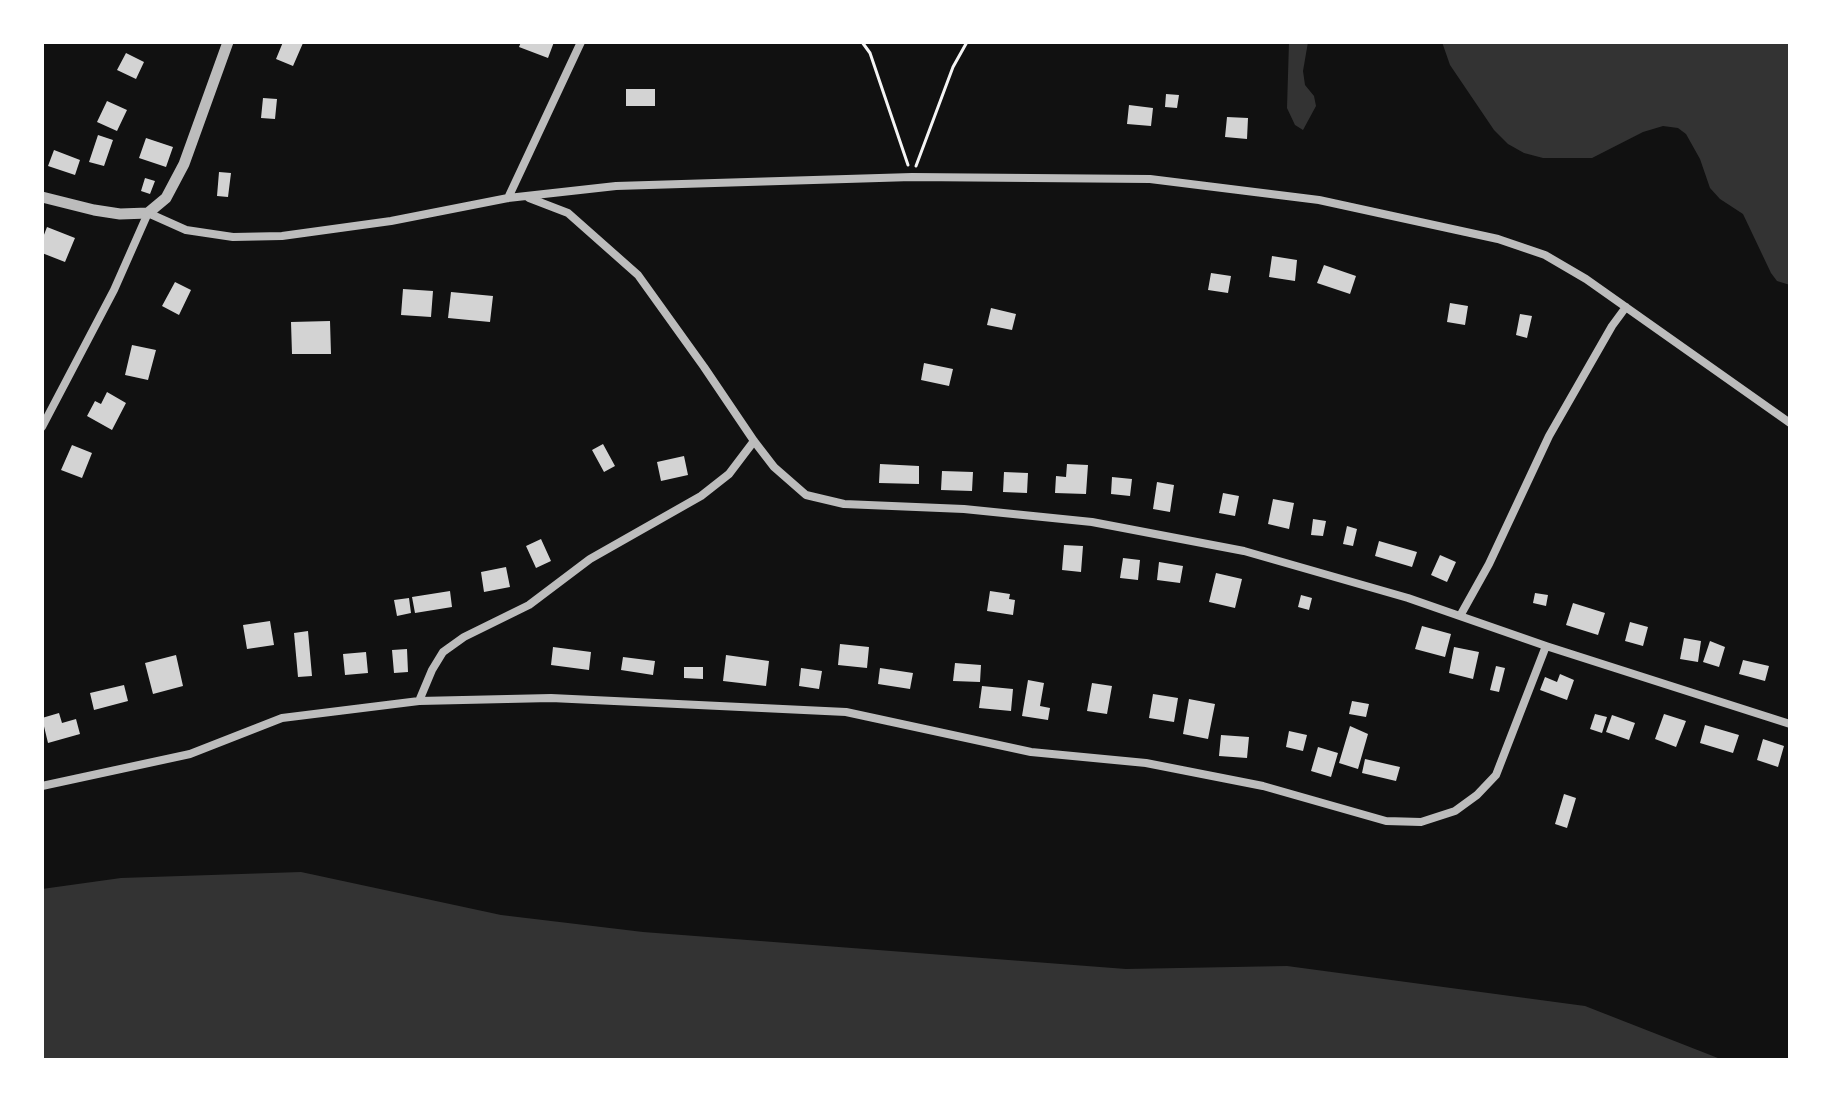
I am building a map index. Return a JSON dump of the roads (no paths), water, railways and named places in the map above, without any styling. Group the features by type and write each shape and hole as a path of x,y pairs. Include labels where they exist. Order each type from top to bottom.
{"street":[{"path":"42,427 114,290 148,213 166,198 184,164 228,42"},
{"path":"508,198 544,127 581,42"},
{"path":"42,197 107,212 148,213 186,230 233,237 282,236 391,221 508,198 616,186 912,177 1150,179 1319,200 1498,239 1545,255 1626,307 1790,423"},
{"path":"525,197 568,213 638,275 754,441 774,467 806,495 844,504 964,509 1107,525 1244,551 1408,598 1790,724"},
{"path":"1460,616 1489,564 1549,436 1626,307"},
{"path":"419,701 443,652 464,637 529,605 590,559 701,496 729,474 754,441"},
{"path":"42,786 190,754 282,718 419,701 551,698 846,712 1031,752 1146,763 1263,786 1386,821 1421,822 1455,811 1477,795 1496,775 1546,646"}]}
